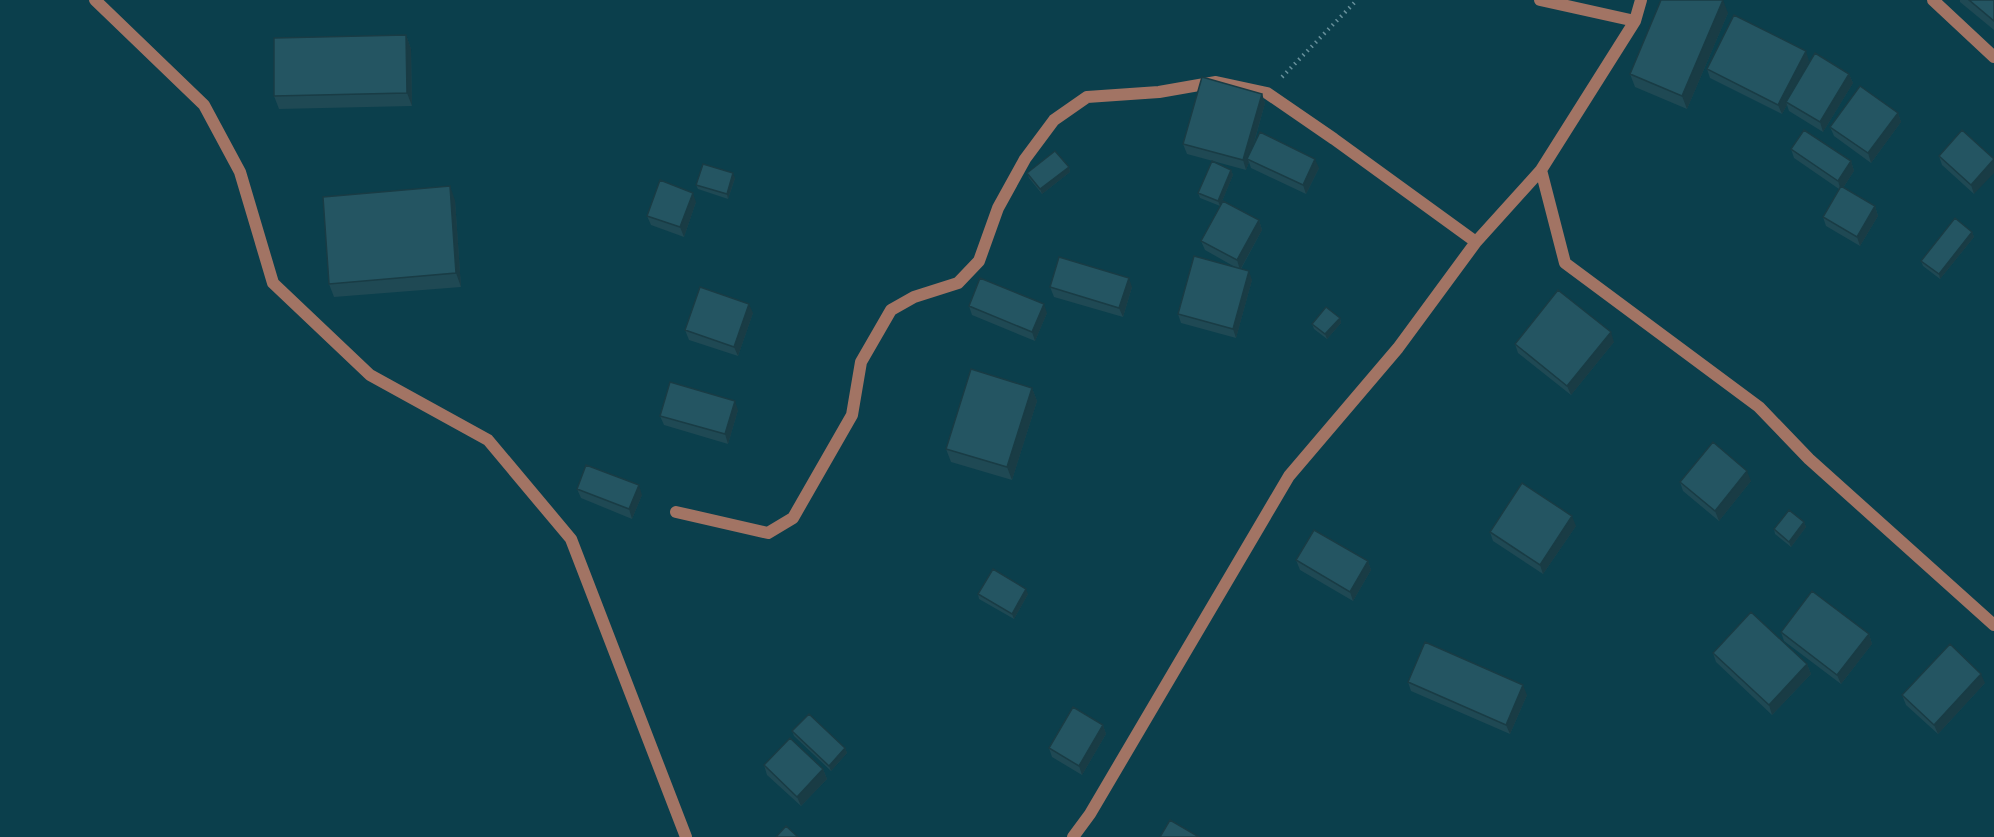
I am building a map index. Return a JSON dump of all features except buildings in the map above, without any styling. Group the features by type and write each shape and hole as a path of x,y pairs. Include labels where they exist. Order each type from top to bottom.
{"street":[{"path":"95,0 204,105 240,172 273,283 370,375 488,440 571,539 686,837"},
{"path":"1540,0 1635,21"},
{"path":"1073,837 1090,814 1289,476 1398,348 1476,242 1541,170 1635,21 1641,0"},
{"path":"1933,0 1994,57"},
{"path":"676,512 768,533 793,518 852,415 861,362 891,310 914,297 958,283 979,261 998,208 1025,159 1054,120 1087,97 1159,92 1216,82 1267,93 1476,242"},
{"path":"1541,170 1565,263 1759,407 1809,459 1994,625"}],"path":[{"path":"1267,93 1357,0"}]}
